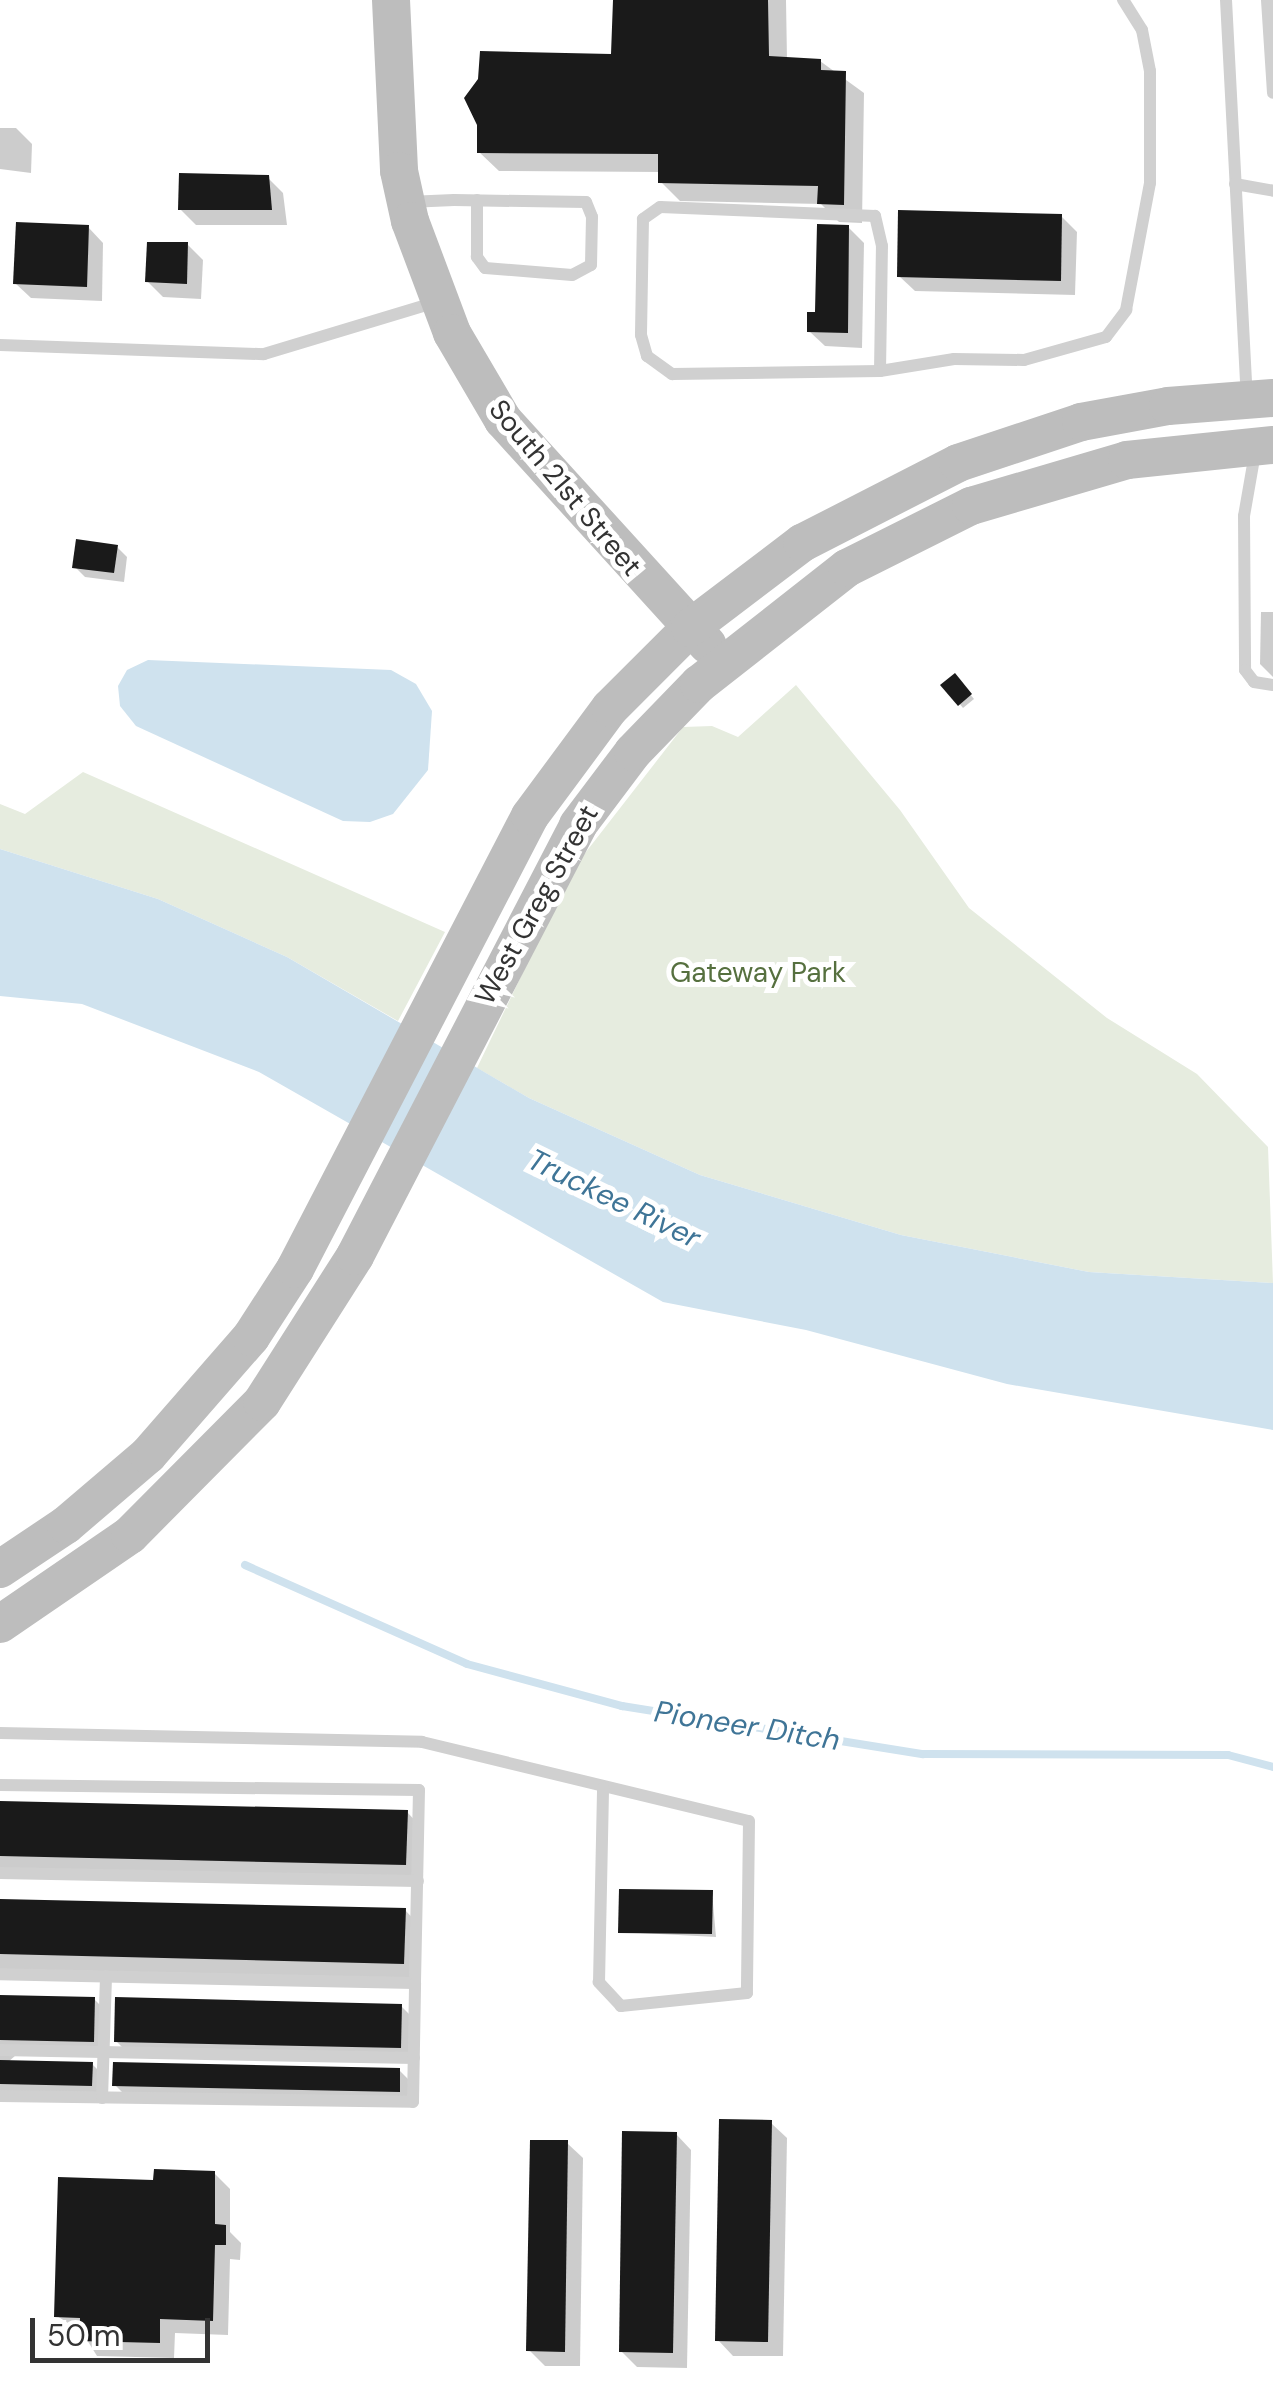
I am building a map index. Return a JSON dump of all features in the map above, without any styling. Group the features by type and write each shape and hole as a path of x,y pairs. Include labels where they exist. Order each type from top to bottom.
{"main road":[{"name":"South 21st Street","path":"391,0 392,112 406,202 439,302 503,420 724,661"},
{"path":"1071,473 1160,433 1232,416 1260,399"},
{"name":"West Greg Street","path":"0,1570 106,1494 191,1413 276,1301 507,854 580,744 690,628 802,543 958,462 1080,422 1260,399"},
{"name":"West Greg Street","path":"0,1624 130,1534 222,1448 293,1357 368,1229 493,979 604,788 724,661 808,594 886,547 971,506 1071,473 1265,446"}],"lane":[{"path":"880,372 882,227 875,216 865,210 660,207 643,219 641,335 656,367 672,374 880,372 1067,351 1106,337 1126,310 1150,183 1150,72 1142,30 1123,0"},
{"path":"1226,0 1235,184 1260,399"},
{"path":"1266,0 1273,92"},
{"path":"1235,184 1273,191"},
{"path":"406,202 477,200 586,202 592,217 591,264 572,275 484,268 477,257 477,200"},
{"path":"0,345 264,354 439,302"},
{"path":"1265,446 1244,516 1244,670 1254,682 1273,685"},
{"path":"0,1733 422,1742 750,1820 747,1994 621,2006 599,1982 603,1788"},
{"path":"0,1785 419,1790 413,2102 0,2096"},
{"path":"0,1873 418,1882"},
{"path":"0,1974 416,1983"},
{"path":"102,2098 106,1976"},
{"path":"0,2050 414,2058"}],"green space":[{"name":"Gateway Park","path":"796,685 900,810 969,908 1107,1018 1197,1074 1268,1147 1273,1283 1089,1272 901,1235 700,1175 529,1098 477,1068 572,870 683,727 712,726 738,737"},
{"path":"83,772 445,932 398,1021 287,957 158,899 0,849 0,804 25,814"}],"water":[{"path":"148,660 391,670 416,684 432,711 428,770 393,814 370,822 343,821 136,726 120,706 118,686 127,670"},
{"name":"Truckee River","path":"0,849 158,899 287,957 529,1098 700,1175 901,1235 1089,1272 1273,1283 1273,1430 1007,1384 806,1330 663,1302 259,1072 82,1004 0,996"}],"building":[{"path":"613,0 768,0 769,56 821,59 821,70 846,71 844,205 817,204 818,186 658,183 658,154 477,153 477,125 464,98 478,79 480,51 611,54"},
{"path":"179,173 269,175 272,210 178,210"},
{"path":"898,210 1062,214 1061,281 897,277"},
{"path":"16,222 89,225 87,287 13,284"},
{"path":"817,224 849,225 848,333 807,332 807,312 815,312"},
{"path":"147,242 188,242 187,284 145,282"},
{"path":"76,539 118,545 114,573 72,568"},
{"path":"955,673 972,694 958,706 940,685"},
{"path":"0,1801 408,1810 406,1865 0,1856"},
{"path":"619,1889 713,1890 712,1934 618,1933"},
{"path":"0,1899 406,1908 404,1964 0,1954"},
{"path":"0,1995 95,1997 94,2042 0,2040"},
{"path":"115,1997 402,2004 401,2048 114,2042"},
{"path":"0,2060 93,2062 92,2086 0,2084"},
{"path":"113,2062 400,2068 400,2092 112,2086"},
{"path":"719,2119 772,2120 768,2342 715,2341"},
{"path":"622,2131 677,2132 673,2353 619,2352"},
{"path":"530,2140 568,2140 565,2352 526,2351"},
{"path":"154,2169 215,2171 215,2224 226,2225 226,2245 215,2245 213,2321 160,2319 160,2343 79,2341 80,2318 54,2317 58,2177 153,2180"}],"waterway":[{"name":"Pioneer Ditch","path":"245,1565 467,1664 622,1706 923,1754 1228,1755 1273,1767"}]}
